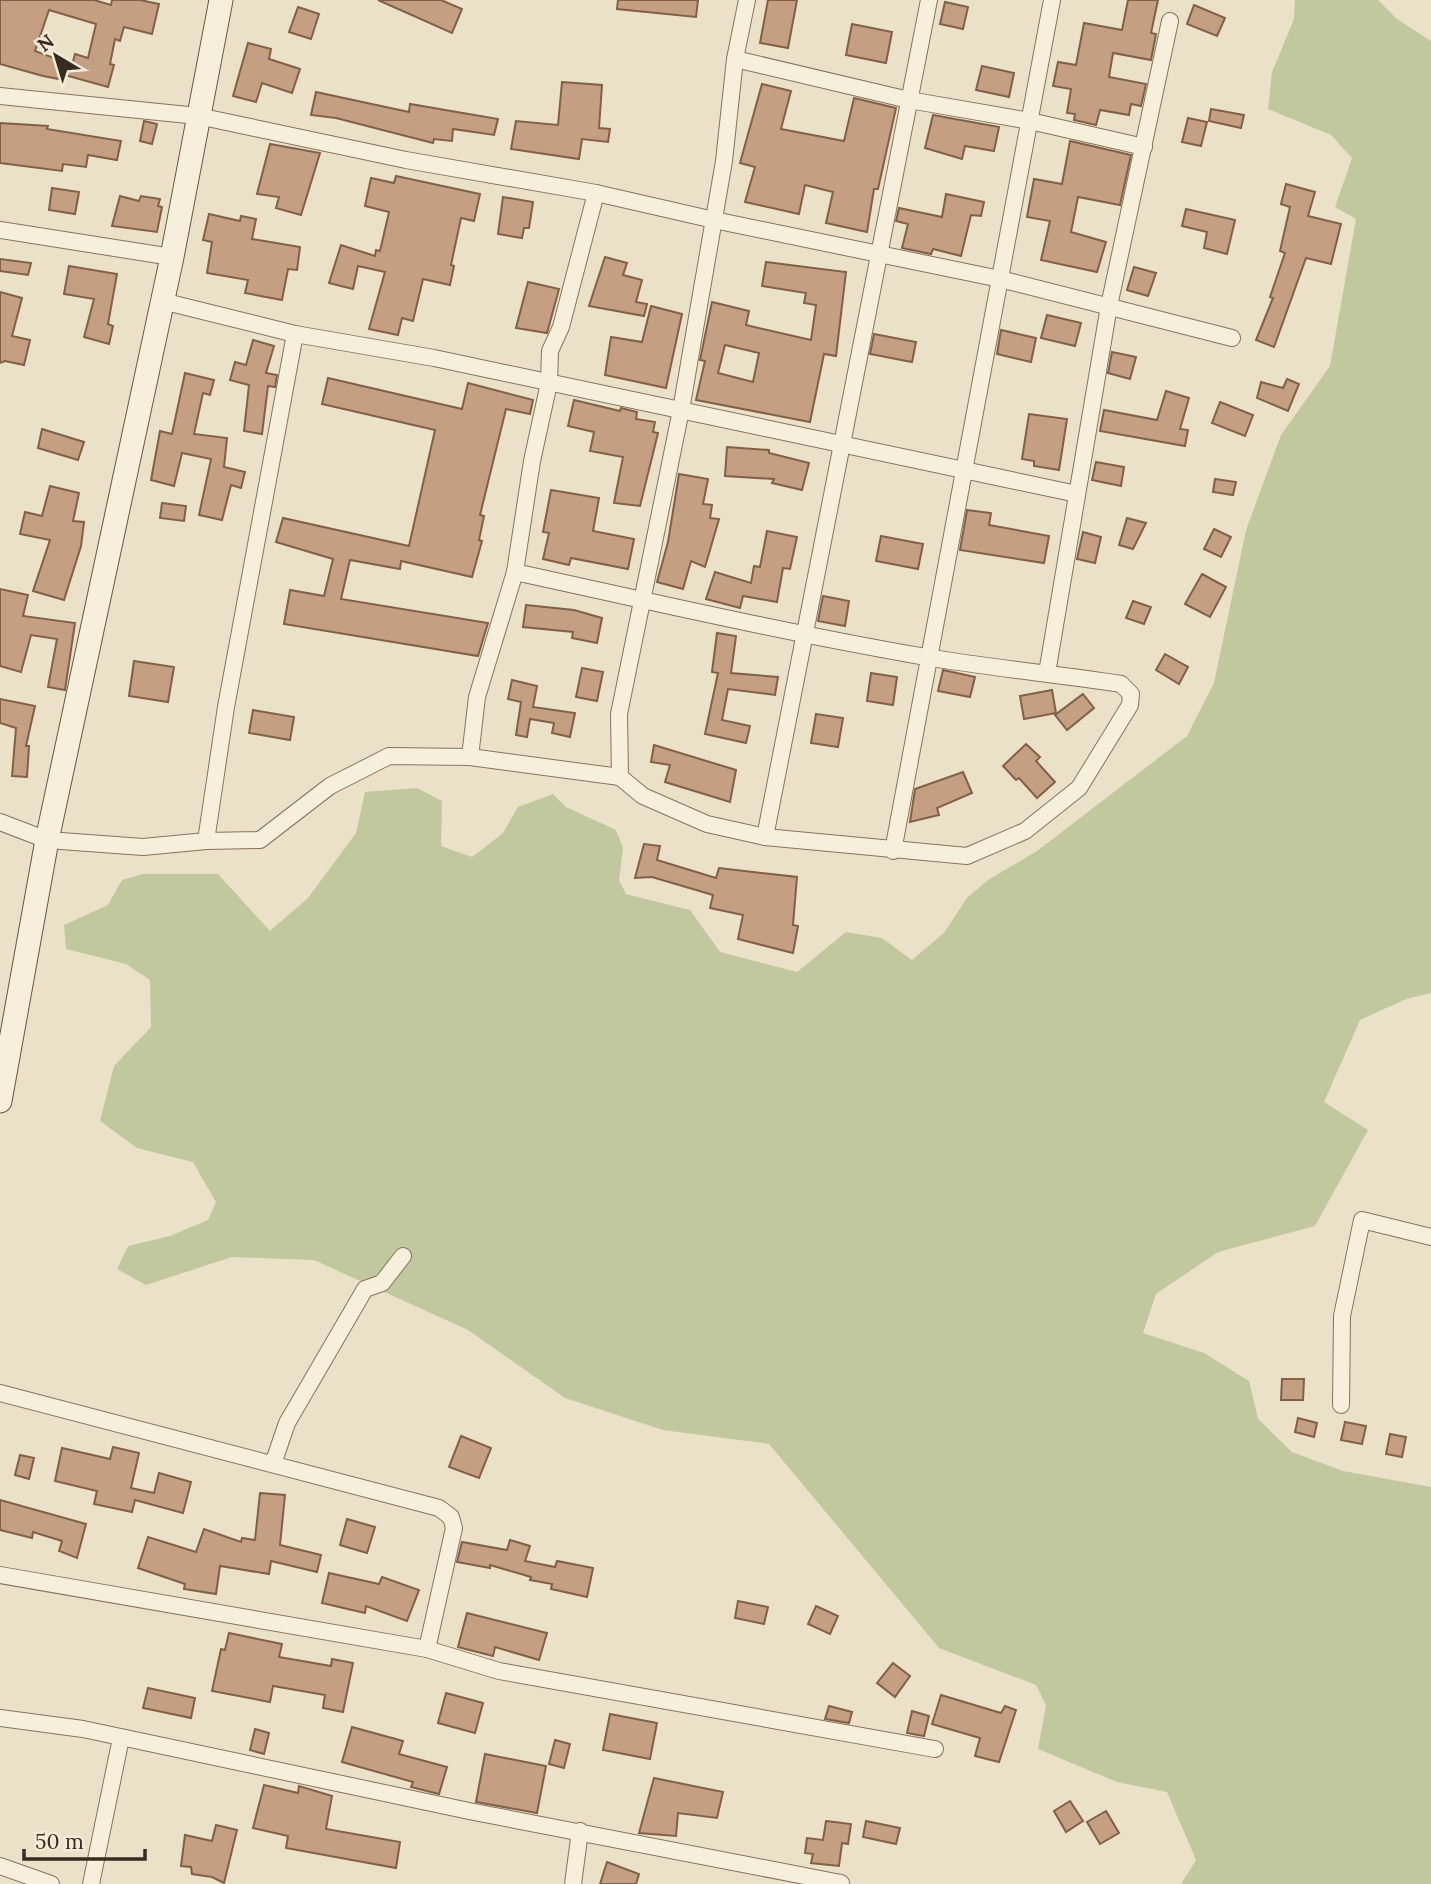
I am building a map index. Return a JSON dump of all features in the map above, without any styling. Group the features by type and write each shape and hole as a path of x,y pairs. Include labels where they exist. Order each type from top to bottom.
{"main road":[{"path":"0,1101 47,840 172,257 221,0"}],"street":[{"path":"620,778 619,715 681,410 714,220 735,59 747,0"},
{"path":"765,837 929,0"},
{"path":"893,851 1052,0"},
{"path":"1048,673 1109,306 1170,21"},
{"path":"735,59 909,100 1030,121 1144,148"},
{"path":"0,96 198,116 405,160 596,193 1000,279 1232,338"},
{"path":"470,757 477,697 515,572 532,461 549,383 550,351 561,327 596,193"},
{"path":"0,230 172,257"},
{"path":"162,301 295,334 433,358 1077,494"},
{"path":"206,841 226,707 295,334"},
{"path":"0,822 47,840 143,847 206,841 260,840 330,786 388,756 470,757 620,778 643,796 707,824 765,837 967,856 1025,831 1079,788 1130,705 1131,694 1121,684 929,657 805,634 515,572"},
{"path":"1341,1405 1342,1316 1362,1220 1431,1237"},
{"path":"273,1464 287,1423 365,1289 382,1283 403,1256"},
{"path":"0,1393 439,1508 451,1517 454,1528 427,1649"},
{"path":"0,1575 427,1649 499,1671 935,1749"},
{"path":"0,1718 83,1729 841,1883"},
{"path":"91,1884 121,1738"},
{"path":"573,1884 580,1832"},
{"path":"0,1866 51,1884"}],"green space":[{"path":"1295,0 1378,0 1397,19 1431,41 1431,993 1406,999 1360,1020 1324,1102 1368,1130 1315,1226 1218,1252 1156,1294 1143,1333 1204,1353 1249,1381 1258,1419 1292,1452 1343,1471 1431,1487 1431,1884 1181,1884 1196,1860 1167,1792 1117,1782 1038,1749 1046,1705 1036,1685 939,1648 769,1444 663,1430 565,1398 468,1330 314,1260 232,1257 146,1285 117,1269 128,1246 170,1236 208,1220 216,1202 193,1162 137,1148 100,1121 114,1066 151,1027 150,980 126,964 66,949 64,925 108,905 122,880 143,874 218,874 270,931 308,898 356,833 365,792 417,788 442,801 441,846 472,857 503,833 518,807 553,794 566,807 616,830 623,848 619,880 626,894 690,910 720,952 797,972 846,932 882,938 912,960 944,933 967,898 988,880 1037,851 1187,736 1214,683 1246,530 1281,435 1330,366 1356,219 1335,207 1352,158 1331,135 1268,109 1272,72 1294,19"}],"building":[{"path":"0,0 94,0 111,5 112,0 140,0 159,4 152,34 124,27 120,41 115,39 110,64 114,65 108,87 65,75 64,80 43,76 0,64","holes":["49,10 96,24 88,58 75,54 72,65 35,51"]},
{"path":"378,0 441,0 462,9 452,33"},
{"path":"618,0 698,0 696,17 617,9"},
{"path":"768,0 797,0 788,48 760,43"},
{"path":"1128,0 1158,0 1151,33 1156,34 1151,60 1113,53 1109,77 1146,84 1141,106 1131,104 1129,115 1100,110 1096,125 1074,120 1075,114 1067,113 1071,89 1053,86 1058,62 1076,65 1084,23 1122,30"},
{"path":"945,2 968,7 963,29 940,24"},
{"path":"1194,5 1225,18 1217,36 1187,24"},
{"path":"298,7 319,14 311,39 289,32"},
{"path":"852,24 892,32 886,63 846,55"},
{"path":"248,43 271,49 269,59 300,69 292,93 262,83 256,102 233,96"},
{"path":"982,66 1014,73 1009,97 976,90"},
{"path":"562,82 602,85 599,128 610,129 608,142 582,139 579,159 511,149 516,121 558,125"},
{"path":"762,84 791,91 781,129 844,141 854,98 896,108 878,189 874,189 867,232 826,223 833,192 805,185 799,214 745,202 755,167 740,163"},
{"path":"316,92 409,112 410,104 498,119 494,135 453,129 452,141 434,139 433,143 336,118 311,115"},
{"path":"1211,109 1244,115 1241,128 1209,121"},
{"path":"933,115 999,127 994,151 965,146 962,159 925,148"},
{"path":"1188,118 1207,122 1201,146 1182,142"},
{"path":"144,121 157,124 152,144 140,141"},
{"path":"0,123 48,126 47,129 121,141 117,160 88,155 86,167 63,164 62,171 0,163"},
{"path":"1070,141 1131,155 1120,205 1078,197 1071,232 1106,242 1097,272 1041,260 1050,221 1027,217 1034,179 1062,184"},
{"path":"270,144 320,153 301,215 276,208 279,197 257,194"},
{"path":"396,176 480,194 474,221 461,218 451,265 454,266 450,285 423,279 413,321 402,318 398,335 369,329 385,272 358,266 353,289 329,283 341,245 375,256 376,250 380,251 389,212 365,206 371,178 394,183"},
{"path":"1286,184 1315,192 1308,216 1341,224 1331,264 1306,258 1274,347 1256,340 1273,298 1270,297 1285,253 1280,251 1290,207 1281,204"},
{"path":"52,188 79,192 75,214 49,210"},
{"path":"946,194 984,202 981,216 971,215 961,256 933,249 931,254 902,248 908,224 896,221 899,208 942,217"},
{"path":"120,196 139,201 141,196 160,199 158,206 162,207 157,232 112,226"},
{"path":"503,197 533,202 529,228 524,228 522,238 498,234"},
{"path":"1186,209 1235,220 1227,254 1204,248 1207,232 1182,226"},
{"path":"209,214 240,221 241,216 256,219 252,239 300,247 297,270 288,269 282,300 245,293 248,280 207,273 212,242 203,240"},
{"path":"605,257 627,263 623,275 642,280 636,302 647,304 644,316 589,306"},
{"path":"0,259 31,263 28,275 0,271"},
{"path":"766,262 846,272 836,356 824,354 810,422 696,400 705,361 700,360 712,302 749,311 746,325 811,340 816,305 804,303 806,293 762,286","holes":["725,345 759,353 753,382 718,373"]},
{"path":"69,266 117,274 108,324 113,326 109,344 84,337 94,299 64,294"},
{"path":"1134,267 1156,273 1148,296 1127,290"},
{"path":"528,282 559,289 547,333 516,328"},
{"path":"0,292 22,298 12,336 30,340 24,365 5,361 0,363"},
{"path":"651,306 682,314 666,388 605,375 611,337 642,342"},
{"path":"1047,315 1081,323 1075,346 1041,338"},
{"path":"1001,330 1036,338 1031,362 997,354"},
{"path":"874,334 916,342 912,362 870,354"},
{"path":"253,340 274,346 266,373 277,375 275,387 268,386 262,434 244,431 249,385 230,380 235,362 246,365"},
{"path":"1112,352 1136,357 1130,379 1108,373"},
{"path":"185,373 214,380 210,395 203,393 194,434 227,438 224,467 245,472 241,488 231,485 222,520 199,515 211,459 182,453 174,486 151,480 160,431 172,434"},
{"path":"328,378 462,409 468,383 533,400 530,414 506,409 480,515 484,516 479,540 482,541 472,577 401,561 400,569 350,560 341,599 488,623 478,656 284,624 290,590 324,596 333,559 276,542 283,518 409,546 435,430 322,404"},
{"path":"1287,379 1299,384 1288,411 1257,398 1261,382 1283,388"},
{"path":"1166,391 1189,398 1180,429 1188,430 1185,446 1100,431 1104,410 1157,420"},
{"path":"574,400 620,411 621,408 637,412 636,419 655,422 653,432 658,433 640,506 614,503 623,457 590,451 594,432 568,426"},
{"path":"1220,402 1253,415 1245,436 1212,423"},
{"path":"1029,414 1067,419 1059,470 1034,466 1034,461 1022,459"},
{"path":"42,429 84,442 78,460 38,448"},
{"path":"727,447 769,450 769,453 809,463 802,490 772,483 774,479 725,476"},
{"path":"1096,462 1124,467 1121,486 1092,480"},
{"path":"679,474 708,479 703,504 712,505 710,518 719,519 705,567 691,561 683,589 657,582 668,542"},
{"path":"1215,479 1236,482 1233,495 1213,492"},
{"path":"50,486 79,493 73,521 84,522 81,546 64,600 33,591 50,540 20,534 25,512 42,516"},
{"path":"551,490 599,498 593,531 634,539 628,569 571,558 569,565 543,559 549,533 543,532"},
{"path":"162,503 186,506 184,521 160,518"},
{"path":"967,510 991,513 989,525 1049,536 1044,563 960,550"},
{"path":"1127,518 1146,523 1133,549 1119,545"},
{"path":"1214,529 1231,537 1221,557 1204,549"},
{"path":"767,531 797,537 790,569 783,568 777,602 743,596 740,608 706,599 715,572 751,583 754,566 760,567"},
{"path":"1083,532 1101,537 1095,563 1077,559"},
{"path":"881,536 923,544 918,569 876,561"},
{"path":"1202,574 1226,587 1210,617 1185,604"},
{"path":"0,589 28,595 23,616 75,623 65,690 48,687 57,639 31,635 21,672 0,666"},
{"path":"823,596 849,601 845,626 818,621"},
{"path":"1133,601 1151,607 1144,624 1126,618"},
{"path":"526,605 574,610 602,618 597,643 572,638 573,632 523,627"},
{"path":"717,633 736,636 731,673 778,677 775,695 728,689 722,720 750,726 746,743 705,734 718,673 712,672"},
{"path":"1165,654 1188,667 1179,684 1156,670"},
{"path":"134,661 174,667 168,702 129,696"},
{"path":"582,668 603,672 597,701 576,697"},
{"path":"943,670 975,677 970,697 938,691"},
{"path":"871,673 897,677 893,705 867,701"},
{"path":"512,680 537,686 533,707 575,713 570,737 552,733 554,723 530,719 527,737 516,735 521,702 508,699"},
{"path":"1052,690 1056,713 1024,719 1020,696"},
{"path":"1083,694 1094,708 1067,730 1055,715"},
{"path":"0,699 35,706 26,746 29,746 27,777 12,776 16,728 0,723"},
{"path":"253,710 294,717 290,740 249,733"},
{"path":"816,714 843,718 838,747 811,743"},
{"path":"1026,744 1040,757 1036,761 1055,782 1037,798 1019,778 1016,780 1003,766"},
{"path":"654,745 736,770 730,802 665,782 670,765 651,762"},
{"path":"963,772 972,793 937,808 939,815 910,822 915,789"},
{"path":"644,844 660,846 657,860 716,878 719,868 797,877 793,925 798,926 793,953 738,939 743,915 710,908 713,895 652,877 635,878"},
{"path":"1282,1379 1304,1379 1303,1400 1281,1400"},
{"path":"1298,1418 1317,1423 1314,1437 1295,1432"},
{"path":"1345,1422 1366,1426 1362,1444 1341,1440"},
{"path":"1390,1434 1406,1437 1402,1457 1386,1454"},
{"path":"461,1436 491,1448 479,1478 449,1467"},
{"path":"113,1447 139,1453 131,1488 154,1493 159,1473 191,1482 183,1513 135,1500 132,1512 94,1504 97,1491 55,1481 62,1448 110,1459"},
{"path":"20,1455 34,1458 29,1479 15,1475"},
{"path":"260,1493 285,1495 280,1545 321,1555 317,1572 271,1561 269,1574 220,1566 216,1594 184,1589 185,1584 138,1568 148,1537 196,1552 204,1529 241,1542 242,1538 255,1540"},
{"path":"0,1500 86,1524 77,1558 59,1551 62,1541 33,1532 32,1538 0,1530"},
{"path":"347,1519 375,1527 367,1553 340,1545"},
{"path":"510,1540 530,1546 525,1561 555,1567 557,1561 593,1568 587,1597 551,1589 552,1584 530,1580 531,1577 490,1565 490,1568 457,1562 462,1542 507,1550"},
{"path":"329,1573 379,1584 382,1577 419,1590 407,1621 366,1606 365,1613 322,1603"},
{"path":"738,1601 768,1607 764,1624 735,1618"},
{"path":"816,1606 838,1616 830,1634 808,1624"},
{"path":"467,1613 547,1633 539,1660 495,1647 493,1656 458,1647"},
{"path":"229,1633 282,1644 279,1657 331,1666 332,1659 353,1663 343,1712 323,1708 325,1695 273,1686 270,1702 212,1691 221,1649 225,1650"},
{"path":"893,1663 910,1676 895,1697 877,1683"},
{"path":"148,1688 195,1698 191,1718 143,1708"},
{"path":"446,1693 483,1703 475,1733 438,1723"},
{"path":"941,1695 1001,1713 1005,1706 1016,1710 999,1762 975,1756 980,1738 932,1724"},
{"path":"829,1706 852,1712 849,1723 825,1719"},
{"path":"912,1711 929,1716 924,1736 907,1733"},
{"path":"610,1714 657,1723 650,1759 603,1750"},
{"path":"352,1727 403,1741 399,1754 447,1767 439,1794 411,1787 413,1782 342,1762"},
{"path":"255,1729 269,1733 264,1754 250,1750"},
{"path":"555,1740 570,1744 564,1768 549,1764"},
{"path":"485,1754 546,1766 537,1813 476,1802"},
{"path":"654,1778 723,1792 717,1818 678,1813 676,1836 639,1833"},
{"path":"264,1785 298,1793 299,1786 332,1796 326,1829 400,1842 396,1868 286,1848 288,1836 253,1828"},
{"path":"1070,1801 1083,1821 1066,1832 1054,1811"},
{"path":"1106,1811 1119,1833 1100,1844 1087,1822"},
{"path":"826,1821 851,1824 848,1844 842,1843 839,1866 811,1863 813,1854 805,1853 807,1838 823,1840"},
{"path":"866,1821 900,1828 896,1844 863,1837"},
{"path":"216,1825 237,1830 224,1883 212,1877 192,1874 191,1867 181,1866 185,1835 212,1841"},
{"path":"607,1862 639,1874 636,1884 600,1884"}]}
